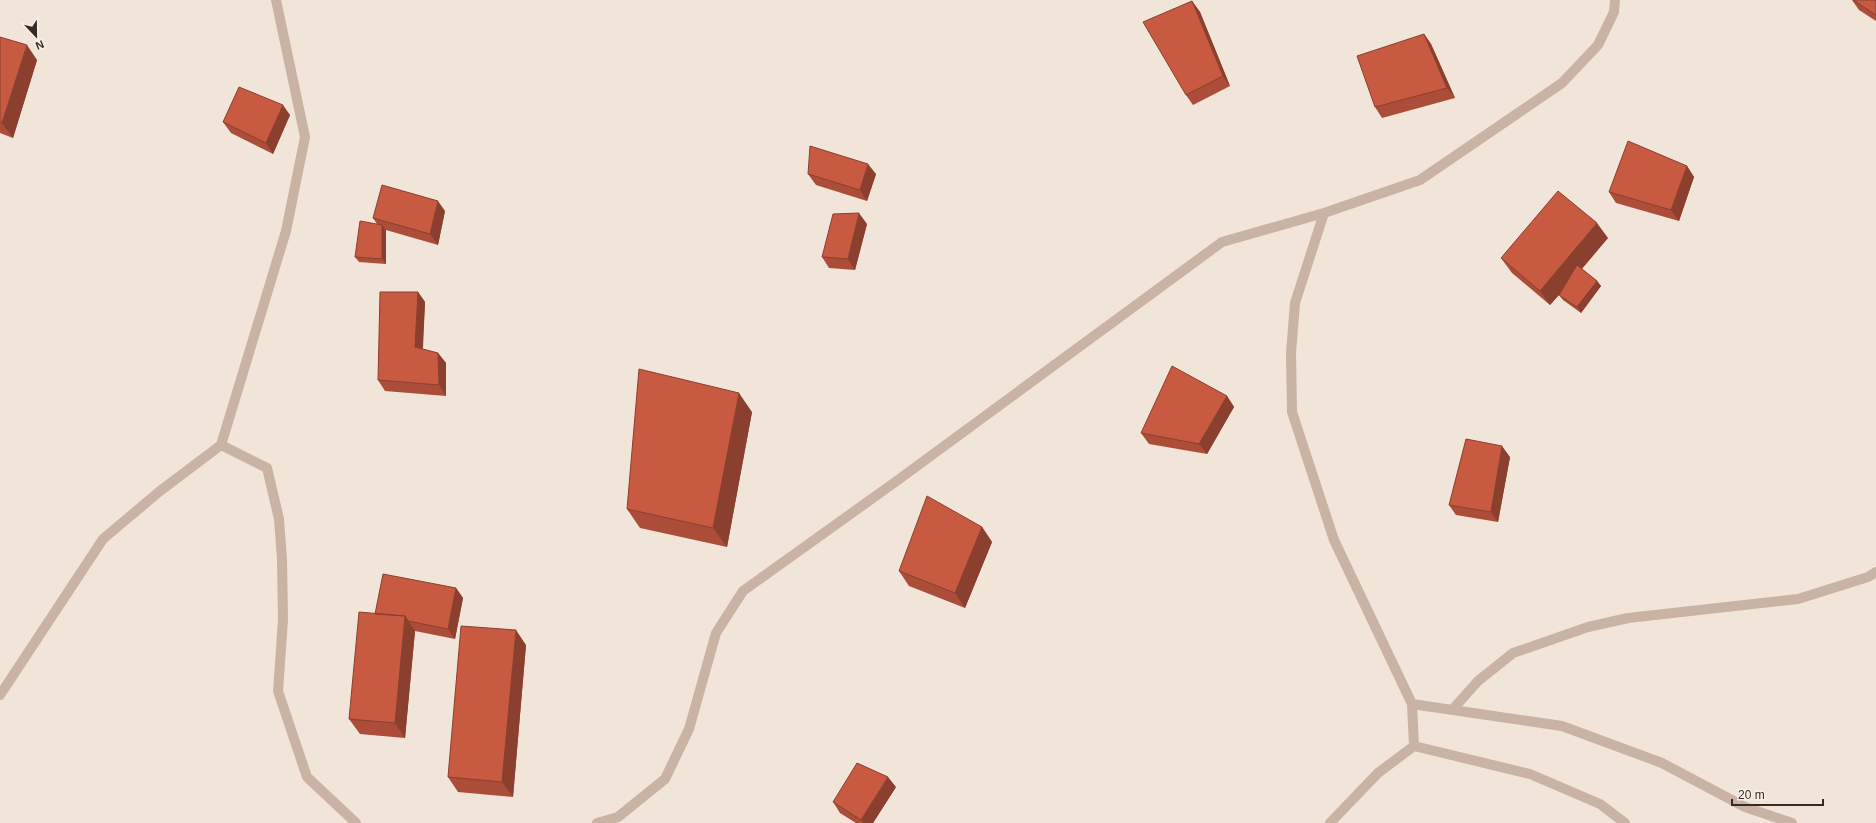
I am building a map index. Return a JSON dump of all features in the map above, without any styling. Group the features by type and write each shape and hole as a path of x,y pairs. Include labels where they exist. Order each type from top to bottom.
{"street":[{"path":"0,695 103,539 160,491 221,445 286,231 305,137 276,0"},
{"path":"597,823 619,820 665,779 689,728 716,634 742,590 898,480 1222,242 1324,214 1420,180 1562,83 1598,45 1614,12 1615,0"},
{"path":"1324,214 1295,303 1291,353 1292,412 1334,540 1412,704 1414,746"},
{"path":"221,445 267,468 279,519 282,558 283,620 278,691 307,777 356,823"},
{"path":"1453,709 1478,681 1513,653 1588,627 1628,618 1798,599 1868,577 1876,572"},
{"path":"1412,704 1562,726 1662,763 1745,807 1792,823"},
{"path":"1330,823 1378,773 1414,746"},
{"path":"1414,746 1530,774 1600,804 1625,823"}],"building":[{"path":"1853,0 1876,0 1876,15"},
{"path":"1192,1 1223,76 1186,95 1143,22"},
{"path":"1424,34 1447,88 1375,107 1357,56"},
{"path":"0,37 27,45 2,123 0,122"},
{"path":"239,87 283,105 266,143 223,122"},
{"path":"1628,141 1687,166 1671,210 1609,192"},
{"path":"810,146 868,164 860,190 808,174"},
{"path":"382,185 438,201 430,234 373,218"},
{"path":"1558,191 1597,223 1540,291 1501,258"},
{"path":"859,213 848,259 822,257 833,214"},
{"path":"360,221 382,225 382,259 355,257"},
{"path":"1577,265 1597,281 1577,307 1559,295"},
{"path":"380,292 418,292 415,347 438,353 439,385 378,380"},
{"path":"1172,366 1227,396 1199,444 1141,433"},
{"path":"639,369 739,393 713,528 627,509"},
{"path":"1466,439 1502,446 1491,512 1449,505"},
{"path":"927,496 982,527 955,593 899,571"},
{"path":"383,574 456,588 448,629 408,621 405,616 375,614"},
{"path":"359,612 405,616 395,723 349,719"},
{"path":"461,626 516,630 502,782 448,777"},
{"path":"857,763 888,777 861,820 833,802"}]}
